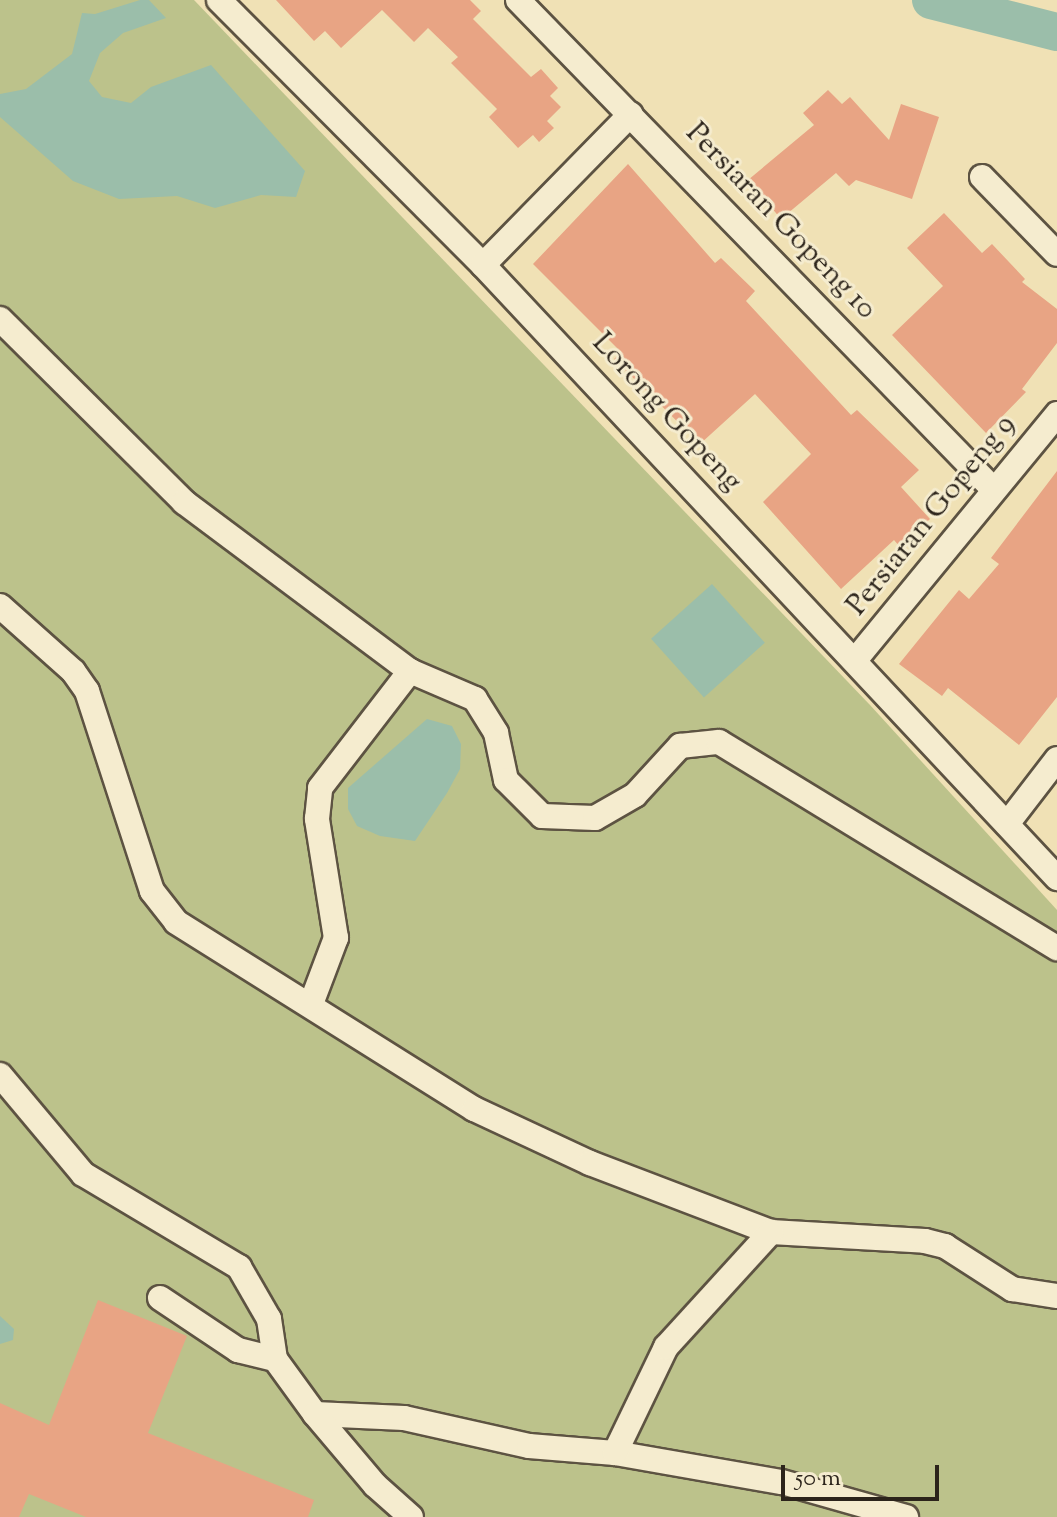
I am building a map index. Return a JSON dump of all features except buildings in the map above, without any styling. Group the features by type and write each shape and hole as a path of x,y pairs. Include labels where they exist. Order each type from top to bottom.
{"street":[{"name":"Lorong Gopeng","path":"219,0 483,265 856,659 1057,878"},
{"name":"Persiaran Gopeng 10","path":"518,0 994,490"},
{"path":"483,265 631,114"},
{"path":"982,177 1057,254"},
{"path":"0,319 184,502 410,671 475,699 496,733 506,780 542,816 595,818 635,795 680,746 719,742 1057,948"},
{"name":"Persiaran Gopeng 9","path":"856,659 1057,414"},
{"path":"0,606 73,671 87,691 160,907 474,1109 590,1163 771,1232 925,1241 945,1246 1012,1289 1057,1296"},
{"path":"311,1004 336,938 317,819 320,788 410,671"},
{"path":"1007,824 1057,759"},
{"path":"0,1075 83,1174 239,1267 269,1319 275,1359 315,1414 375,1485 411,1517"},
{"path":"615,1453 666,1347 771,1232"},
{"path":"160,1298 238,1350 275,1359"},
{"path":"315,1414 404,1418 529,1446 615,1453 782,1482 906,1517"}],"green space":[{"path":"0,0 194,0 870,705 1057,910 1057,1517 0,1517"}],"shaded area":[{"path":"149,0 166,18 123,33 100,53 89,81 102,97 131,103 151,87 211,65 305,171 296,197 261,195 215,208 177,196 119,199 73,181 0,117 0,94 26,89 72,54 82,13 95,14"},
{"path":"712,584 765,643 704,698 651,639"},
{"path":"427,719 452,726 461,744 460,769 447,793 415,841 380,836 357,826 348,809 348,788"},
{"path":"0,1316 14,1329 13,1340 0,1344"}],"waterway":[{"path":"931,0 1057,32"}]}
